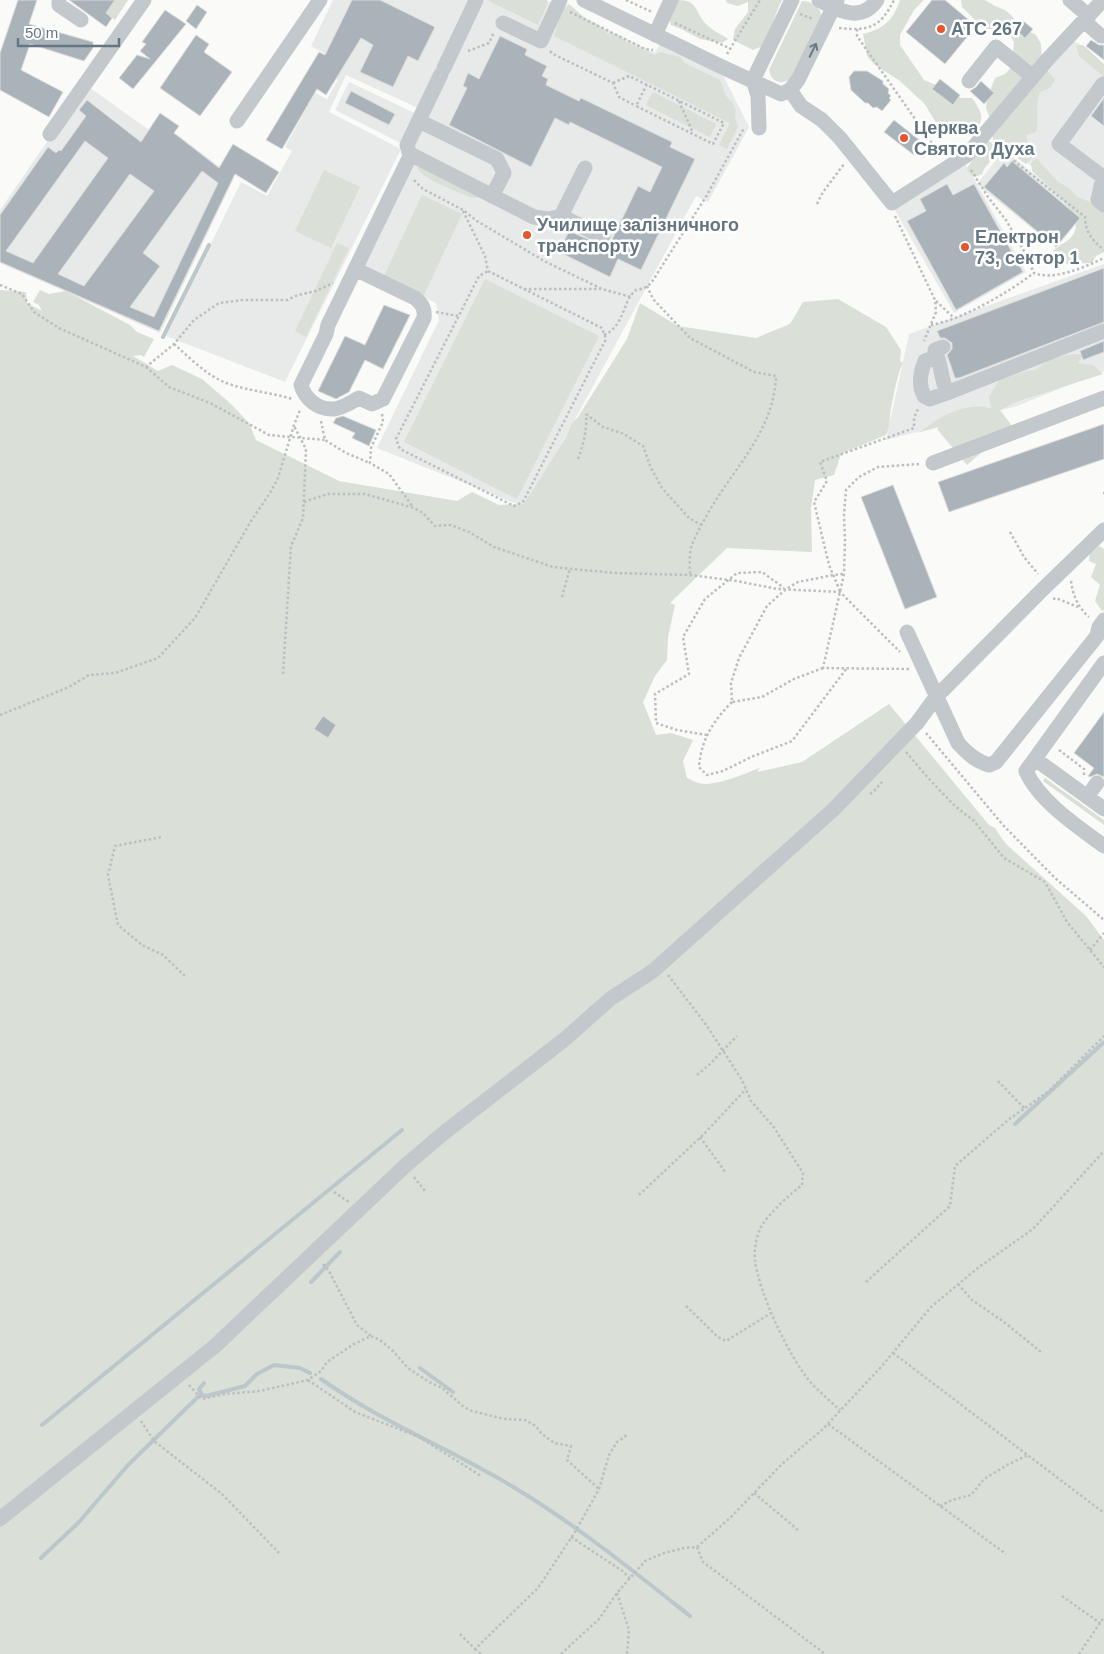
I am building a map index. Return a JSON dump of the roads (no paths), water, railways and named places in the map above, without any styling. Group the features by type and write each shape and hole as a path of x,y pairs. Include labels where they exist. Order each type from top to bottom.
{"street":[{"path":"59,0 59,5 81,20"},
{"path":"50,134 144,0"},
{"path":"237,121 320,0"},
{"path":"354,271 415,298 425,310 424,318 383,398 372,404 359,398 334,409 312,404 303,393 301,385 354,271 404,169 410,154 408,145 476,0"},
{"path":"500,25 541,40 560,0"},
{"path":"584,0 781,94 790,90 798,80 835,4"},
{"path":"655,35 671,0"},
{"path":"819,0 835,4 858,14 871,9 877,0"},
{"path":"1070,0 1101,36"},
{"path":"790,90 801,106 822,120 840,138 892,202 963,158 1103,0"},
{"path":"759,128 758,96 753,80 793,6"},
{"path":"969,81 996,47 1033,77"},
{"path":"1104,85 1059,144 1103,177 1098,200 1104,205"},
{"path":"419,121 497,159 504,173 492,196"},
{"path":"410,154 534,217 549,218 561,216 604,237"},
{"path":"561,216 585,168"},
{"path":"947,393 935,350 920,379 920,389 924,396 930,399 947,393 1104,331"},
{"path":"933,463 1104,398"},
{"path":"0,1519 214,1346 406,1165 445,1132 565,1038 610,999 660,965 834,809 917,722 936,696 1104,530"},
{"path":"907,632 958,743 967,753 980,762 989,765 996,762 1101,632"},
{"path":"1104,663 1026,771 1030,781 1062,815 1104,846"},
{"path":"1035,759 1091,790 1104,809"}],"waterway":[{"path":"163,337 209,245"},
{"path":"1015,1124 1104,1042"},
{"path":"42,1425 402,1130"},
{"path":"311,1282 340,1252"},
{"path":"204,1383 199,1389 202,1395 206,1396 245,1386 257,1374 274,1365 300,1368 310,1373"},
{"path":"420,1368 453,1392"},
{"path":"321,1379 367,1408 510,1485 534,1500 602,1548 690,1616"},
{"path":"41,1558 79,1522 128,1465 201,1394"}],"place":[{"name":"АТС 267","path":"941,29"},
{"name":"Церква Святого Духа","path":"904,138"},
{"name":"Училище залізничного транспорту","path":"527,235"},
{"name":"Електрон 73, сектор 1","path":"965,247"}]}
